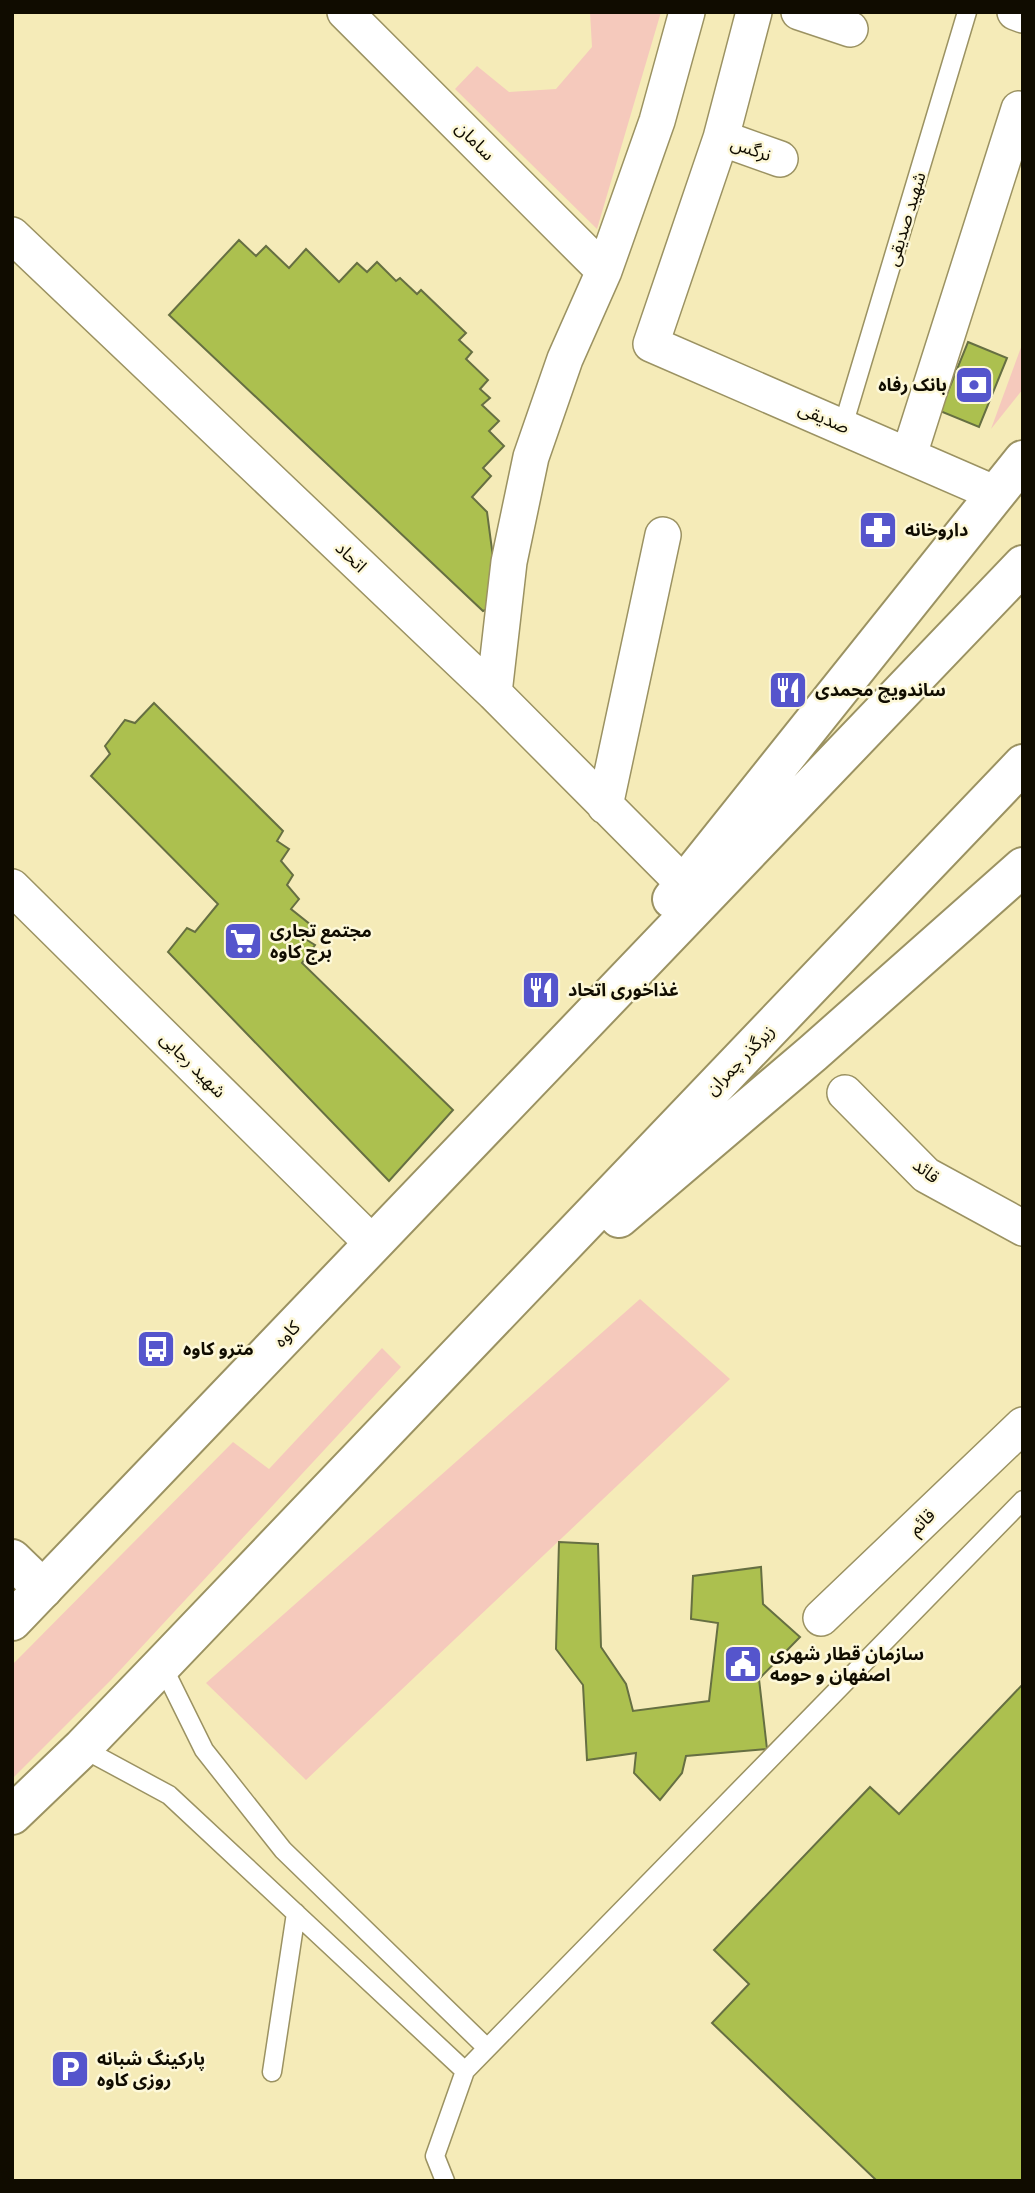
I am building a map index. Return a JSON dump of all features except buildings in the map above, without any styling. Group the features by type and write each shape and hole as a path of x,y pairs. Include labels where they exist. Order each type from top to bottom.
{"main road":[{"path":"561,1047 684,884 1023,460"},
{"path":"561,1047 1023,565"},
{"name":"زیرگذر چمران","path":"458,1356 1023,764"},
{"path":"12,1815 82,1748 458,1356 813,1053 1023,867"},
{"name":"کاوه","path":"12,1621 561,1047"},
{"path":"12,1559 43,1589"}],"street":[{"name":"سامان","path":"345,12 604,271"},
{"path":"494,693 509,562 531,457 565,359 604,271 657,121 687,12"},
{"path":"721,138 754,12"},
{"path":"799,12 850,29"},
{"path":"1015,12 1023,15"},
{"path":"909,455 1019,109"},
{"name":"نرگس","path":"721,138 780,159"},
{"name":"صدیقی","path":"721,138 650,344 996,494"},
{"name":"اتحاد","path":"12,235 494,693 684,884"},
{"path":"605,806 663,535"},
{"name":"شهید رجایی","path":"12,887 373,1244"},
{"name":"قائد","path":"845,1093 926,1175 1023,1228"},
{"name":"قائم","path":"821,1618 1023,1425"}],"lane":[{"name":"شهید صدیقی","path":"843,426 967,12"},
{"path":"445,2181 435,2156 465,2071 1023,1500"},
{"path":"162,1665 204,1750 283,1850 487,2048"},
{"path":"82,1748 169,1796 465,2071"},
{"path":"272,2071 296,1913"}],"shaded area":[{"path":"590,12 661,12 597,229 455,89 477,66 509,92 556,89 592,47"},
{"path":"1023,342 1023,389 991,429"},
{"path":"640,1299 730,1379 306,1780 206,1683"},
{"path":"382,1348 401,1367 111,1680 12,1779 12,1665 233,1442 269,1469"}],"place":[{"name":"بانک رفاه","path":"974,385"},
{"name":"داروخانه","path":"878,530"},
{"name":"ساندویچ محمدی","path":"788,690"},
{"name":"مجتمع تجاری برج کاوه","path":"243,941"},
{"name":"غذاخوری اتحاد","path":"541,990"},
{"name":"مترو کاوه","path":"156,1349"},
{"name":"سازمان قطار شهری اصفهان و حومه","path":"743,1664"},
{"name":"پارکینگ شبانه روزی کاوه","path":"70,2069"}]}
